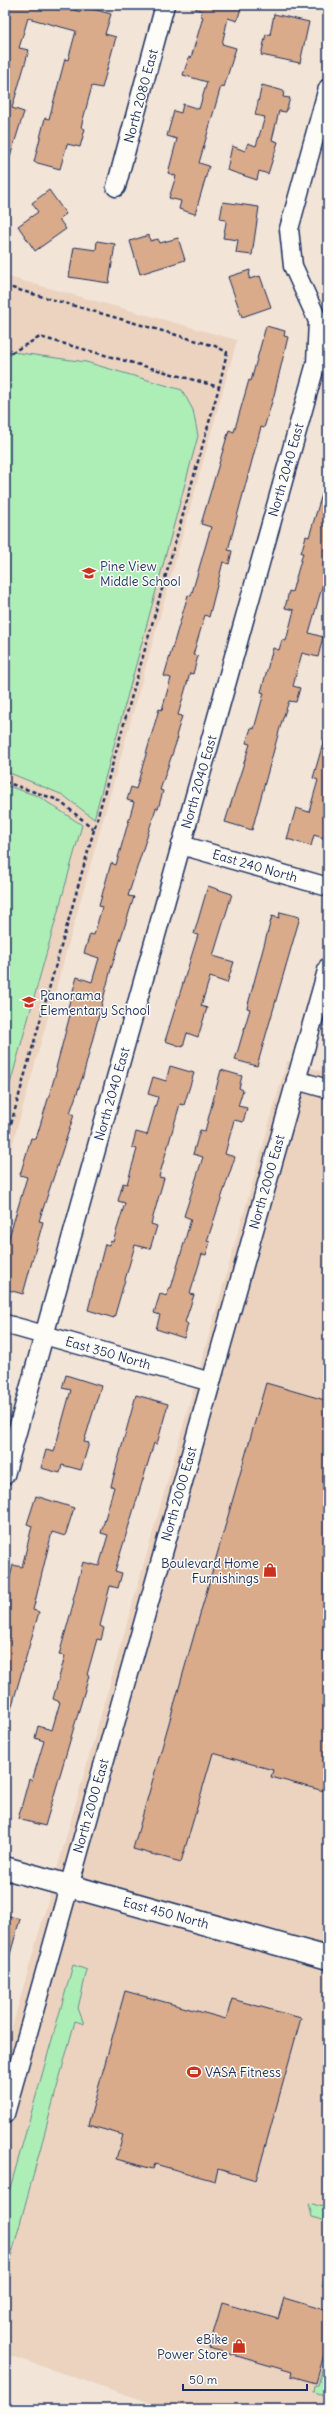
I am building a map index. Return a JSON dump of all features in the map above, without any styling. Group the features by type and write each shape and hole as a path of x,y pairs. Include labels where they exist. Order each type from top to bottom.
{"street":[{"name":"North 2080 East","path":"116,187 165,5"},
{"name":"North 2040 East","path":"5,1475 316,363 318,321 294,266 289,229 328,88"},
{"name":"East 240 North","path":"181,845 328,887"},
{"name":"North 2000 East","path":"5,2114 328,967"},
{"path":"296,1080 328,1089"},
{"name":"East 350 North","path":"5,1324 211,1382"},
{"name":"East 450 North","path":"5,1868 328,1958"}],"path":[{"path":"5,286 215,346 227,352 219,387 5,1145"},
{"path":"5,356 40,337 219,387"},
{"path":"5,782 58,800 94,829"}],"shaded area":[{"name":"Pine View Middle School","path":"5,276 237,340 5,1171"},
{"path":"287,1061 328,1073 328,2409 169,2409 5,2354 5,2052"}],"green space":[{"name":"Pine View Middle School","path":"5,351 86,362 182,390 193,410 198,436 94,819 63,795 5,771"},
{"name":"Panorama Elementary School","path":"5,785 38,796 82,825 5,1102"},
{"path":"73,1965 87,1970 78,2008 84,2024 75,2021 5,2279 5,2206"},
{"path":"328,2190 328,2222 312,2217 309,2203 323,2207"},
{"path":"328,2264 328,2288 322,2286"},
{"path":"328,2350 328,2396 314,2392 315,2385 318,2385"}],"building":[{"path":"5,5 56,5 81,12 82,6 111,14 105,34 116,37 102,88 92,86 81,127 85,129 80,147 67,144 60,169 34,162 45,118 49,119 65,59 68,60 76,31 28,18 19,48 29,50 12,108 24,112 8,163 5,162"},
{"path":"196,5 242,5 237,21 228,18 222,44 236,48 224,87 221,86 199,163 209,166 195,214 179,209 181,201 169,198 176,176 168,173 177,139 167,136 174,111 181,113 183,104 199,109 207,82 183,75 189,57 191,58 203,17 201,16 202,11 196,9"},
{"path":"274,14 309,22 300,63 261,55 266,34 270,35"},
{"path":"262,85 284,91 283,97 290,98 286,112 279,111 272,140 278,142 268,174 259,171 257,180 227,170 232,146 245,151 248,143 256,146 265,117 255,115"},
{"path":"49,190 66,214 59,219 66,229 35,251 18,226 38,212 32,203"},
{"path":"223,202 259,207 252,255 236,253 238,240 223,238 226,220 220,219"},
{"path":"149,235 150,241 158,239 160,243 178,238 185,260 140,274 130,241"},
{"path":"97,241 115,244 109,283 69,277 74,247 96,250"},
{"path":"250,270 249,279 260,276 271,307 242,317 228,277"},
{"path":"266,326 285,331 284,336 288,337 274,395 264,428 261,427 228,550 232,551 229,564 223,562 209,617 205,615 193,655 198,656 193,674 190,673 178,715 182,716 176,736 178,737 160,790 163,791 158,809 156,808 128,896 134,897 111,969 83,1076 70,1113 74,1115 39,1221 43,1222 23,1294 5,1289 5,1251 27,1177 20,1175 31,1138 36,1139 57,1069 56,1068 70,1015 66,1014 77,977 92,982 99,958 84,953 90,934 94,935 102,907 99,906 111,863 116,865 134,802 127,800 131,787 136,789 159,709 162,710 171,678 164,676 188,595 191,596 211,527 201,524 229,430 234,432 249,380 251,381"},
{"path":"325,484 328,484 328,566 309,633 323,637 318,657 302,653 293,686 300,688 296,702 289,701 281,724 252,830 225,822 250,744 246,743 251,728 254,729 264,693 261,692 273,648 279,650 282,640 286,641 294,610 285,608 289,591 292,592 303,553 301,553 306,536 309,537"},
{"path":"324,740 328,741 328,821 323,838 314,835 311,846 287,839 296,808 309,812 318,780 313,778"},
{"path":"208,886 232,894 213,956 234,962 227,983 210,977 201,1006 207,1008 198,1037 187,1033 183,1047 165,1041 198,935 194,934"},
{"path":"280,912 300,917 257,1066 235,1060 250,1009 247,1008 272,916 279,918"},
{"path":"170,1066 194,1073 184,1105 180,1104 159,1177 164,1178 151,1224 157,1226 150,1249 135,1245 114,1318 88,1310 105,1244 109,1245 111,1241 113,1242 125,1203 118,1201 123,1183 127,1184 137,1149 132,1147 136,1132 147,1135 158,1097 148,1094 153,1077 166,1081"},
{"path":"221,1070 242,1076 239,1088 243,1090 238,1106 247,1108 243,1122 234,1120 225,1154 235,1157 207,1241 210,1242 206,1255 202,1254 190,1294 194,1295 185,1322 188,1324 184,1338 156,1329 160,1315 154,1313 160,1294 167,1296 169,1288 171,1288 191,1219 184,1216 203,1157 193,1154 200,1130 205,1131"},
{"path":"66,1375 101,1386 84,1442 89,1443 81,1470 62,1465 60,1473 41,1468 46,1450 54,1452 71,1390 62,1388"},
{"name":"Boulevard Home Furnishings","path":"266,1383 328,1401 328,1792 271,1777 273,1770 213,1753 181,1862 133,1849"},
{"path":"136,1395 168,1404 157,1444 154,1443 115,1571 122,1573 118,1588 110,1586 100,1626 104,1628 101,1640 97,1639 87,1675 89,1676 45,1826 18,1819 29,1779 32,1781 44,1741 35,1738 38,1726 52,1730 60,1702 53,1699 65,1656 59,1655 83,1562 99,1566 108,1535 101,1533 114,1487 111,1486"},
{"path":"36,1496 74,1508 65,1536 52,1532 33,1610 39,1612 9,1716 5,1715 5,1598 13,1565 22,1567 32,1526 27,1524"},
{"path":"5,1915 20,1919 9,1958 5,1957"},
{"name":"VASA Fitness","path":"125,1991 226,2019 232,1999 301,2018 256,2180 218,2169 215,2181 155,2164 153,2169 116,2159 123,2135 88,2125"},
{"path":"284,2298 328,2311 328,2340 316,2383 291,2376 292,2372 209,2348 222,2303 278,2319"}],"place":[{"name":"Pine View Middle School","path":"89,573"},
{"name":"Panorama Elementary School","path":"29,1002"},
{"name":"Boulevard Home Furnishings","path":"270,1570"},
{"name":"VASA Fitness","path":"194,2072"},
{"name":"eBike Power Store","path":"239,2346"}]}
